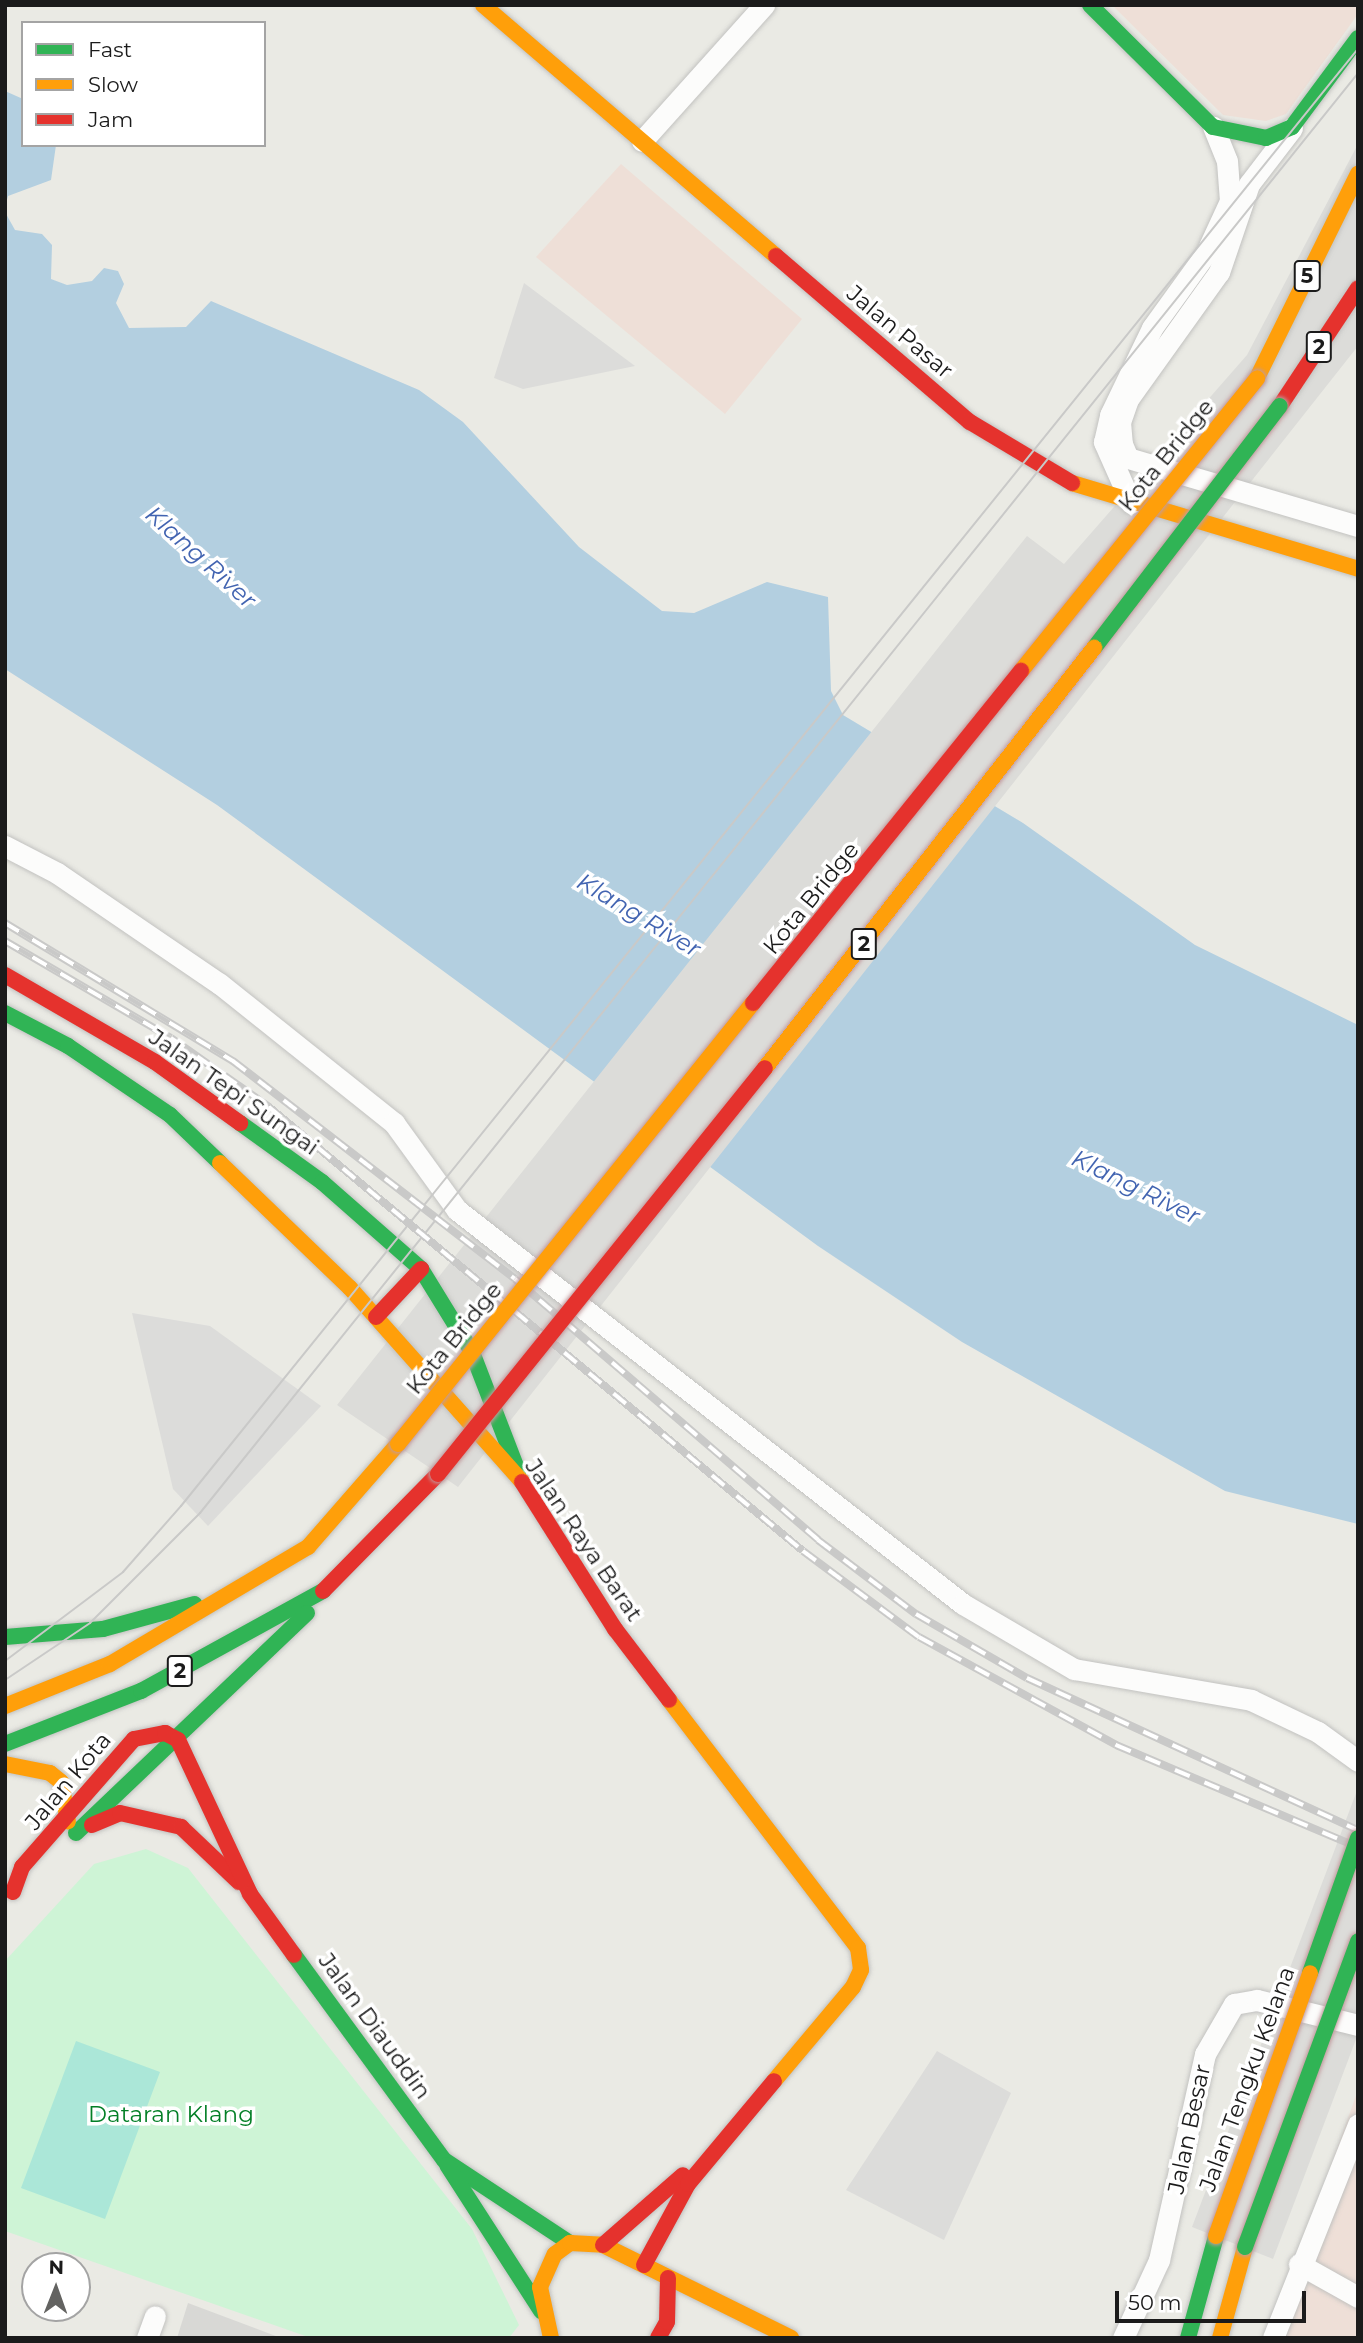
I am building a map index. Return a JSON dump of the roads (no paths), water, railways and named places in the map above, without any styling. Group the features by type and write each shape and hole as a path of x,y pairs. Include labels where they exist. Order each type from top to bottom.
{"main road":[{"name":"Jalan Pasar","path":"483,5 970,422 1088,493 1358,569"},
{"path":"1090,5 1213,127 1266,138 1292,127 1358,38"},
{"name":"5","path":"1257,378 1358,174"},
{"name":"2","path":"1257,378 1343,246"},
{"name":"2","path":"5,1744 141,1690 250,1637 344,1576 438,1474 896,905 1280,406 1358,288"},
{"path":"1280,406 1358,316"},
{"name":"Kota Bridge","path":"242,1590 309,1547 398,1444 1257,378"},
{"name":"Jalan Tepi Sungai","path":"5,975 155,1062 322,1182 421,1269 471,1352 522,1482"},
{"name":"Jalan Raya Barat","path":"5,1013 68,1046 170,1115 376,1317 522,1482 614,1629 858,1948 861,1970 853,1987 731,2130"},
{"path":"376,1317 421,1269"},
{"name":"Jalan Kota","path":"9,1897 22,1867 178,1740 344,1576"},
{"path":"5,1637 103,1629 242,1590"},
{"name":"2","path":"5,1706 110,1664 242,1590"},
{"path":"200,1784 201,1735 212,1704"},
{"name":"Jalan Kota","path":"70,1829 134,1739 165,1732 178,1740"},
{"path":"178,1740 200,1784"},
{"path":"5,1764 39,1769 61,1782 68,1795 70,1829 120,1813 181,1827 250,1894"},
{"name":"Jalan Diauddin","path":"200,1784 250,1894 444,2160 570,2243"},
{"name":"Jalan Tengku Kelana","path":"1188,2338 1216,2236 1358,1838"},
{"path":"1220,2338 1245,2247 1358,1941"},
{"path":"603,2245 731,2130"},
{"path":"643,2265 688,2184 731,2130"},
{"path":"444,2160 541,2311"},
{"path":"547,2337 541,2311 543,2271 570,2243 603,2245 791,2338"},
{"path":"658,2338 667,2322 668,2278"}],"street":[{"path":"642,141 764,5"},
{"path":"1131,503 1104,442 1110,415 1152,328 1206,253 1230,201 1227,161 1213,127"},
{"path":"1292,127 1249,184 1219,272 1128,398 1120,422 1122,444 1128,458 1358,526"},
{"path":"5,846 57,873 231,993 394,1123 457,1210 962,1604 1074,1669 1251,1700 1318,1732 1358,1761"},
{"name":"Jalan Besar","path":"1122,2338 1159,2260 1205,2054 1234,2004 1257,2000 1358,2025"},
{"path":"1273,2338 1299,2264 1358,2124"},
{"path":"1299,2264 1358,2297"},
{"path":"147,2338 155,2316"}],"water":[{"path":"5,91 21,98 21,147 56,147 51,180 8,196 5,207"},
{"name":"Klang River","path":"5,212 15,230 42,234 52,245 51,279 67,285 92,281 104,268 118,271 124,284 116,303 129,328 186,327 211,301 419,390 463,422 579,547 662,611 694,613 767,582 828,597 831,691 843,715 1023,823 1195,945 1358,1025 1358,1524 1225,1491 962,1342 818,1246 217,805 5,669"}],"tram line":[{"path":"5,1661 123,1572 181,1506 1358,49"},
{"path":"5,1680 90,1623 200,1513 1358,73"}],"railway":[{"path":"5,923 233,1061 515,1279 818,1540 916,1614 1027,1678 1358,1830"},
{"path":"5,941 171,1038 269,1107 803,1551 919,1637 1116,1745 1358,1847"}],"park label":[{"name":"Dataran Klang","path":"171,2114"}]}
